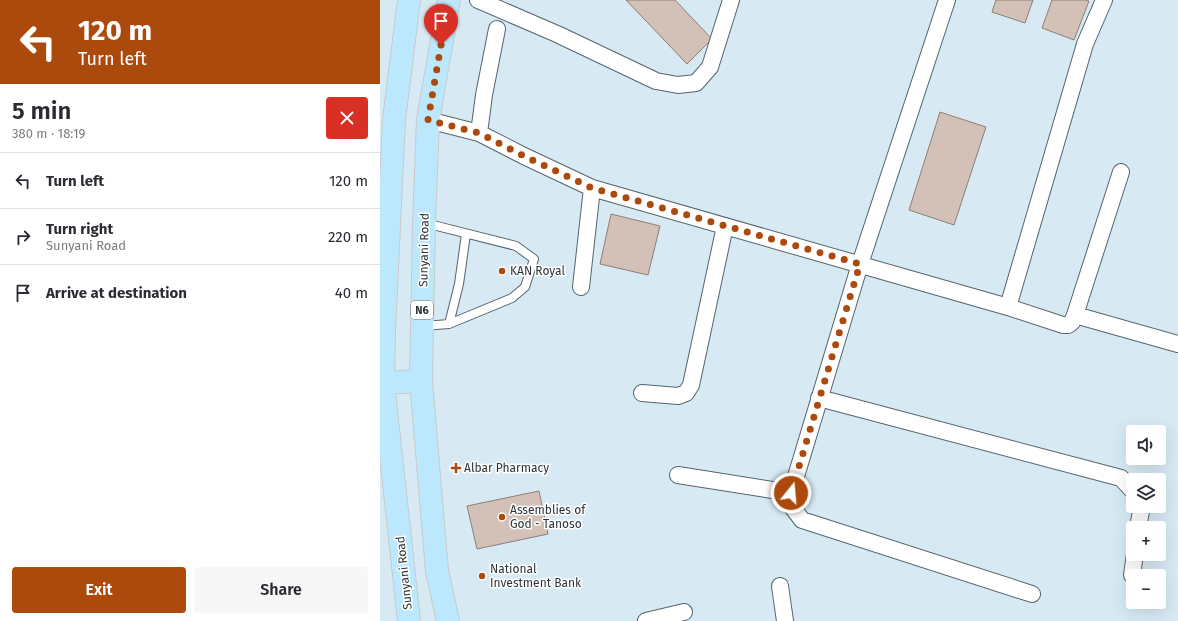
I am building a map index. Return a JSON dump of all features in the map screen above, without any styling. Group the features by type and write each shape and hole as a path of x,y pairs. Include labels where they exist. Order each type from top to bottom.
{"main road":[{"name":"Sunyani Road","path":"409,0 394,120 382,383 409,621"},
{"name":"Sunyani Road","path":"448,621 437,571 422,381 422,326 428,120 449,0"},
{"path":"382,383 422,381"}],"street":[{"path":"478,0 557,34 656,81 678,85 696,83 710,67 731,0"},
{"path":"947,0 860,264 791,493 793,508 802,520 1032,594"},
{"path":"1008,307 1085,44 1104,0"},
{"path":"479,133 485,87 497,29"},
{"path":"428,120 479,133 592,188 1068,325 1072,322 1075,315 1121,172"},
{"path":"581,287 592,188"},
{"path":"642,393 678,396 686,393 691,385 725,226"},
{"path":"1075,315 1178,344"},
{"path":"820,398 1121,478 1126,483"},
{"path":"678,475 791,493"},
{"path":"780,586 785,621"},
{"path":"646,621 684,612"}],"lane":[{"path":"422,326 449,324 512,298 525,287 534,259 516,246 424,223"},
{"path":"449,324 459,284 466,234"}],"building":[{"path":"626,0 675,0 712,39 687,64"},
{"path":"996,0 1033,0 1025,23 992,12"},
{"path":"1052,0 1089,1 1074,40 1042,28"},
{"path":"940,112 986,127 954,225 909,210"},
{"path":"611,214 660,226 648,275 600,264"},
{"path":"539,491 548,534 477,549 467,506"}],"place":[{"name":"KAN Royal","path":"502,271"},
{"name":"Albar Pharmacy","path":"456,468"},
{"name":"Assemblies of God - Tanoso","path":"502,517"},
{"name":"National Investment Bank","path":"482,576"}],"route":[{"path":"441,45 428,120 479,133 592,188 860,264 791,493"}]}
